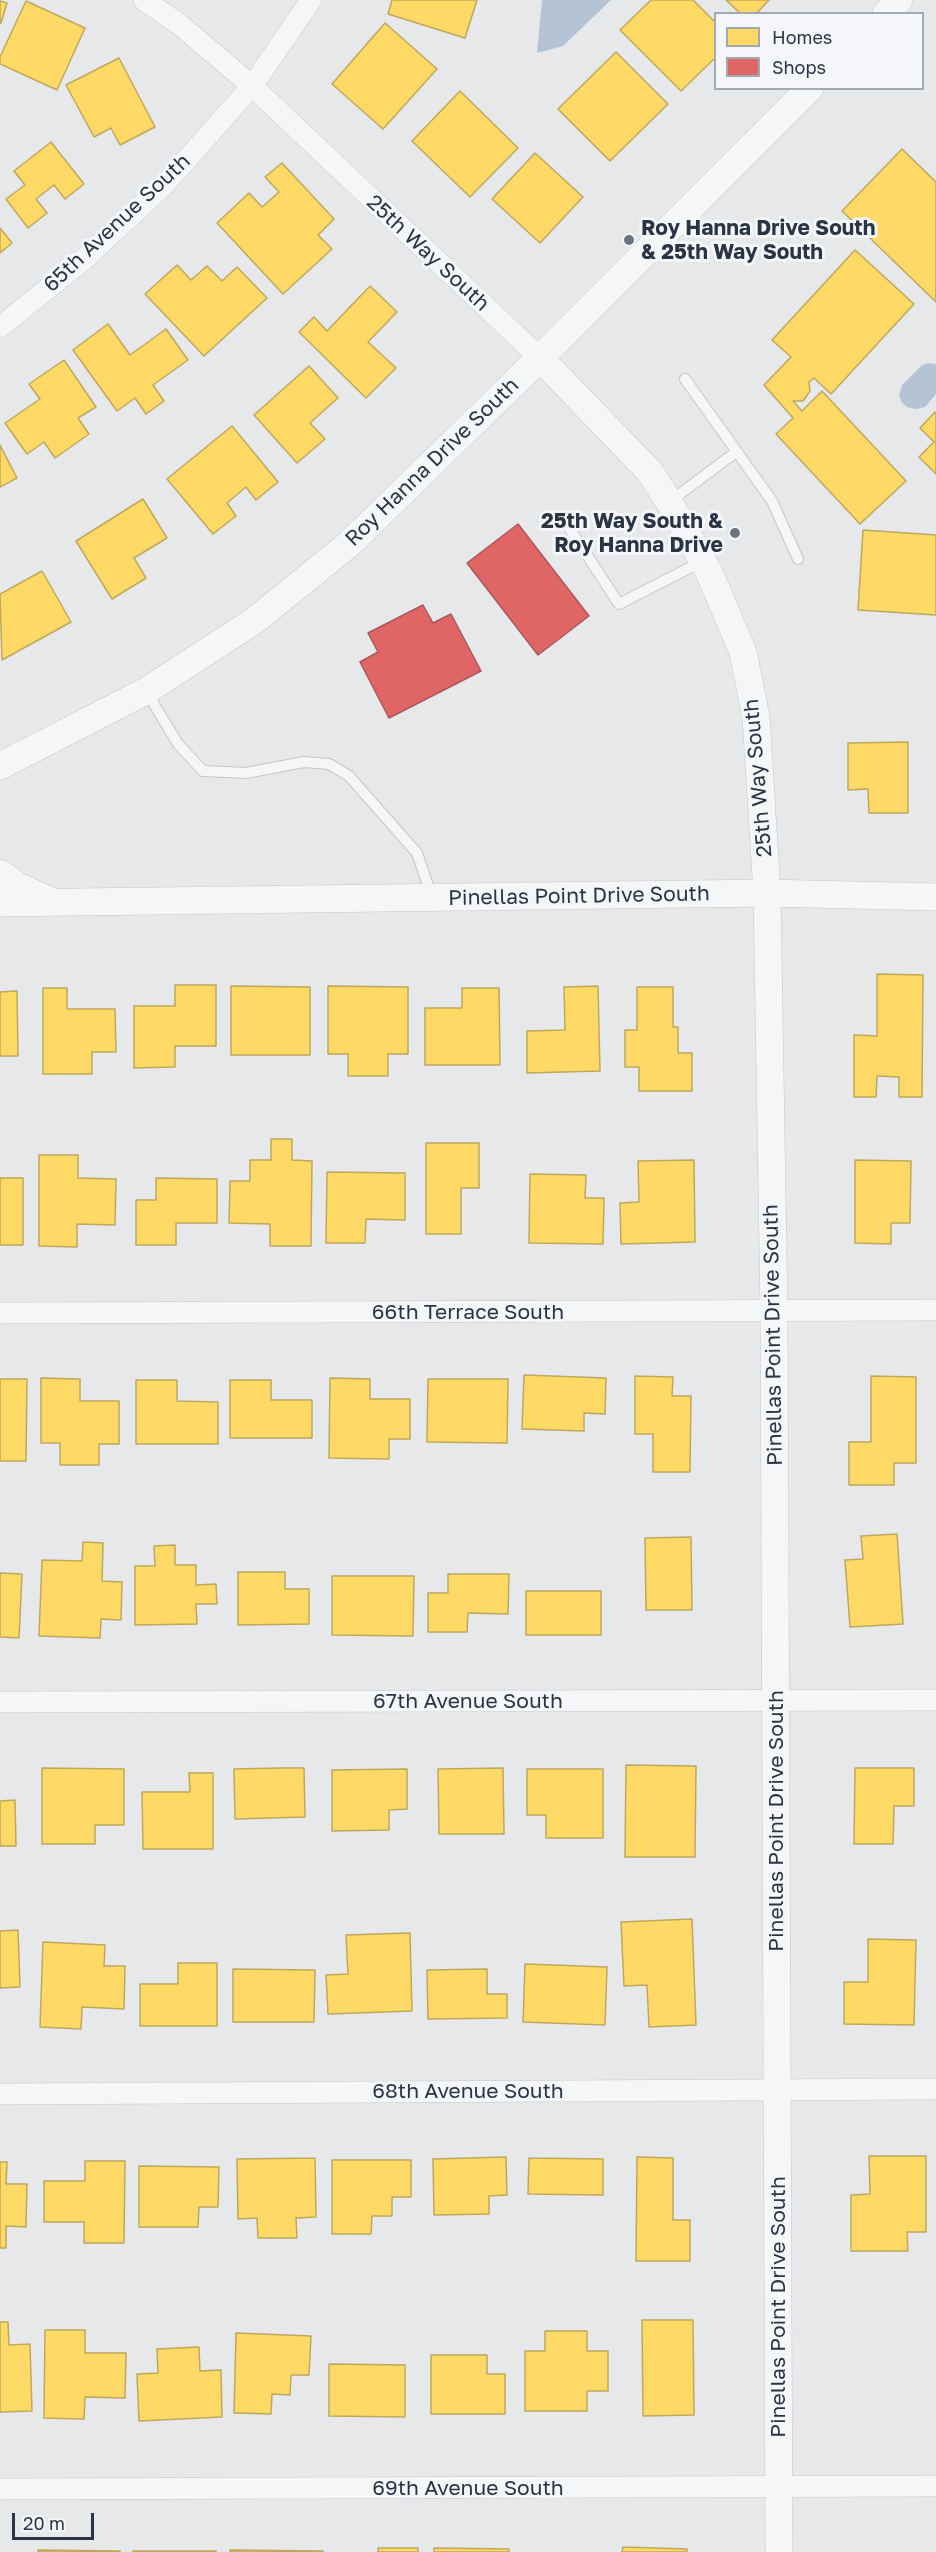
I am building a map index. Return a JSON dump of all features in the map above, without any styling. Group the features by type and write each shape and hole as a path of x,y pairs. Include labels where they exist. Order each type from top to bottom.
{"street":[{"name":"25th Way South","path":"144,0 178,24 252,86 540,358 650,472 704,561 743,652 756,717 768,893"},
{"path":"252,86 311,0"},
{"path":"888,12 899,0"},
{"name":"65th Avenue South","path":"0,327 83,260 164,185 252,86"},
{"name":"Roy Hanna Drive South","path":"0,766 146,691 254,621 349,544 540,358 808,90"},
{"name":"Pinellas Point Drive South","path":"0,873 18,886 56,903 768,893 774,1311 779,2552"},
{"path":"768,893 936,897"},
{"path":"0,903 56,903"},
{"name":"66th Terrace South","path":"0,1313 936,1310"},
{"name":"67th Avenue South","path":"0,1702 936,1700"},
{"name":"68th Avenue South","path":"0,2094 936,2090"},
{"name":"69th Avenue South","path":"0,2489 936,2486"}],"lane":[{"path":"685,380 772,501 798,559"},
{"path":"669,502 736,452"},
{"path":"562,517 619,604 704,561"},
{"path":"146,691 178,744 203,771 246,773 304,762 329,764 349,776 417,853 433,898"}],"water":[{"path":"542,0 611,0 563,46 537,53"},
{"path":"928,363 936,364 936,394 925,407 909,408 902,403 899,395 902,385 921,366"}],"building: Homes":[{"path":"392,0 477,0 465,38 388,14"},
{"path":"651,0 693,0 714,21 714,59 681,91 620,30"},
{"path":"726,0 769,0 758,12 739,12"},
{"path":"0,1 7,3 1,23 0,23"},
{"path":"26,1 85,28 57,90 0,64 0,57"},
{"path":"385,23 437,69 383,129 332,84"},
{"path":"616,52 668,104 610,161 558,109"},
{"path":"119,58 155,127 120,145 111,128 94,137 66,85"},
{"path":"460,91 518,148 470,197 412,141"},
{"path":"51,142 84,184 65,199 54,185 36,199 47,213 28,228 6,199 25,185 14,171"},
{"path":"902,149 936,182 936,302 842,211"},
{"path":"535,153 583,197 540,243 492,199"},
{"path":"282,163 334,219 318,235 332,249 283,294 217,223 249,193 262,207 279,192 265,177"},
{"path":"0,228 12,243 0,253"},
{"path":"855,250 914,304 831,394 814,378 809,382 810,391 803,401 793,401 802,411 822,391 906,481 860,524 776,434 793,418 764,385 791,357 772,340"},
{"path":"177,265 191,280 207,266 222,281 237,267 267,298 204,356 145,294"},
{"path":"370,286 397,312 368,342 396,368 366,398 299,332 314,317 327,331"},
{"path":"108,324 130,355 166,329 188,360 153,385 164,401 146,414 135,398 117,411 73,350"},
{"path":"64,360 96,407 78,418 89,434 55,458 44,442 27,454 5,423 40,399 29,384"},
{"path":"309,366 338,398 310,423 325,439 297,463 254,415"},
{"path":"935,412 936,474 919,457 934,442 920,428"},
{"path":"232,426 278,482 256,500 246,487 227,503 236,516 213,534 167,479"},
{"path":"0,445 17,478 0,487"},
{"path":"143,499 167,538 134,558 146,578 112,599 76,541"},
{"path":"863,530 936,535 936,615 858,610"},
{"path":"42,571 71,622 2,660 0,594"},
{"path":"908,742 908,813 869,813 868,789 848,790 848,743"},
{"path":"877,974 923,975 922,1097 899,1097 899,1077 877,1076 876,1097 854,1097 854,1035 877,1036"},
{"path":"175,985 216,985 216,1046 175,1046 175,1067 134,1068 134,1006 175,1006"},
{"path":"231,986 310,987 310,1055 231,1055"},
{"path":"328,986 408,987 408,1054 388,1054 388,1076 348,1076 348,1054 328,1054"},
{"path":"598,986 600,1071 527,1073 527,1031 565,1030 564,987"},
{"path":"637,987 673,987 673,1027 678,1027 678,1053 692,1053 692,1091 639,1091 639,1067 625,1067 625,1030 637,1030"},
{"path":"43,988 67,988 67,1009 115,1009 116,1052 92,1052 92,1074 43,1074"},
{"path":"462,988 499,988 500,1065 425,1065 425,1008 462,1008"},
{"path":"17,991 18,1056 0,1056 0,992"},
{"path":"271,1139 292,1139 292,1160 312,1161 311,1246 270,1246 270,1224 229,1223 230,1181 250,1181 250,1160 271,1160"},
{"path":"426,1143 479,1143 479,1188 461,1188 461,1234 426,1234"},
{"path":"39,1155 78,1155 78,1178 116,1179 115,1225 77,1224 77,1247 39,1246"},
{"path":"694,1160 695,1242 621,1244 620,1203 639,1202 638,1161"},
{"path":"855,1160 911,1161 910,1223 891,1223 891,1244 855,1243"},
{"path":"327,1172 405,1173 405,1220 366,1219 365,1243 326,1243"},
{"path":"530,1174 586,1175 585,1198 604,1198 603,1244 529,1243"},
{"path":"0,1178 23,1178 23,1245 0,1245"},
{"path":"156,1178 217,1179 217,1223 176,1223 176,1245 136,1245 136,1200 156,1200"},
{"path":"524,1375 606,1378 605,1414 584,1413 584,1431 522,1429"},
{"path":"635,1376 673,1377 672,1396 691,1396 690,1472 653,1472 653,1434 635,1434"},
{"path":"871,1376 916,1377 916,1463 894,1463 894,1485 849,1485 849,1442 871,1442"},
{"path":"41,1378 80,1379 80,1401 119,1401 119,1444 99,1444 99,1465 60,1465 60,1443 41,1443"},
{"path":"330,1378 370,1379 370,1399 410,1399 410,1439 389,1439 389,1459 329,1458"},
{"path":"0,1379 27,1379 26,1461 0,1461"},
{"path":"428,1379 508,1379 507,1443 427,1442"},
{"path":"136,1380 177,1380 177,1401 218,1402 218,1444 136,1444"},
{"path":"230,1380 271,1380 271,1400 312,1400 312,1438 230,1438"},
{"path":"897,1534 903,1624 850,1627 845,1560 863,1559 861,1536"},
{"path":"691,1537 692,1610 646,1610 645,1538"},
{"path":"83,1542 103,1543 102,1581 122,1582 121,1620 101,1619 100,1638 39,1636 42,1560 82,1561"},
{"path":"175,1545 175,1565 196,1565 196,1585 216,1584 217,1604 196,1604 197,1624 135,1625 135,1566 155,1566 154,1546"},
{"path":"238,1572 285,1572 285,1589 309,1589 309,1624 238,1625"},
{"path":"0,1573 22,1574 19,1638 0,1637"},
{"path":"448,1574 509,1574 508,1614 468,1613 467,1632 428,1632 428,1593 448,1593"},
{"path":"332,1576 414,1576 413,1636 332,1635"},
{"path":"526,1591 601,1591 601,1635 526,1635"},
{"path":"626,1765 696,1766 695,1857 625,1857"},
{"path":"42,1768 124,1769 124,1825 95,1825 95,1844 42,1844"},
{"path":"304,1768 305,1817 235,1819 234,1769"},
{"path":"503,1768 504,1834 439,1834 438,1769"},
{"path":"855,1768 914,1768 914,1806 894,1806 893,1844 854,1844"},
{"path":"407,1769 407,1809 389,1810 389,1830 332,1831 332,1770"},
{"path":"527,1769 603,1769 603,1838 546,1838 546,1815 527,1815"},
{"path":"189,1773 213,1773 213,1849 143,1849 142,1792 190,1792"},
{"path":"15,1800 16,1846 0,1846 0,1801"},
{"path":"692,1919 696,2025 649,2027 647,1985 624,1986 621,1922"},
{"path":"18,1930 20,1987 0,1988 0,1931"},
{"path":"410,1933 412,2011 328,2014 326,1975 348,1974 346,1935"},
{"path":"868,1939 916,1940 914,2025 844,2024 844,1982 868,1982"},
{"path":"43,1942 105,1945 104,1966 125,1966 124,2009 82,2007 81,2029 40,2027"},
{"path":"178,1963 217,1963 217,2026 140,2026 140,1984 178,1984"},
{"path":"525,1964 607,1967 605,2025 523,2022"},
{"path":"233,1969 315,1970 314,2022 233,2022"},
{"path":"487,1969 487,1994 507,1994 507,2018 428,2019 427,1970"},
{"path":"869,2156 926,2156 926,2232 907,2232 908,2251 851,2251 851,2195 870,2194"},
{"path":"506,2157 507,2195 489,2196 489,2214 434,2215 433,2159"},
{"path":"637,2157 673,2158 673,2220 690,2220 690,2261 636,2261"},
{"path":"315,2158 316,2217 296,2218 297,2238 258,2238 257,2218 238,2219 237,2159"},
{"path":"529,2158 603,2159 603,2195 528,2194"},
{"path":"332,2160 411,2160 411,2197 392,2197 392,2216 372,2216 371,2234 332,2234"},
{"path":"85,2161 125,2161 124,2243 84,2243 84,2222 44,2222 44,2181 85,2181"},
{"path":"0,2162 7,2162 6,2184 27,2184 26,2227 6,2226 6,2248 0,2248"},
{"path":"139,2166 219,2167 218,2207 199,2207 198,2227 139,2227"},
{"path":"642,2320 693,2320 694,2415 643,2416"},
{"path":"0,2322 8,2322 9,2345 30,2344 32,2411 0,2412"},
{"path":"45,2330 85,2330 85,2353 126,2353 125,2398 85,2397 84,2419 44,2418"},
{"path":"545,2331 587,2331 587,2351 608,2351 608,2391 587,2391 587,2411 525,2411 525,2351 545,2351"},
{"path":"236,2333 311,2336 309,2375 291,2375 290,2395 272,2394 271,2414 234,2413"},
{"path":"199,2347 200,2371 221,2370 222,2417 139,2421 137,2374 158,2373 157,2349"},
{"path":"431,2355 487,2355 487,2374 505,2374 505,2414 431,2414"},
{"path":"329,2364 405,2365 405,2417 329,2416"},
{"path":"623,2547 687,2549 687,2552 622,2552"},
{"path":"378,2548 418,2548 418,2552 378,2552"},
{"path":"434,2548 509,2549 509,2552 434,2552"},
{"path":"38,2550 120,2551 120,2552 38,2552"},
{"path":"230,2550 323,2551 323,2552 230,2552"},
{"path":"216,2551 216,2552 133,2552"}],"building: Shops":[{"path":"518,524 589,616 538,655 467,563"},
{"path":"423,605 433,623 451,614 481,671 389,718 360,662 378,652 368,633"}],"place":[{"name":"Roy Hanna Drive South & 25th Way South","path":"629,240"},
{"name":"25th Way South & Roy Hanna Drive","path":"735,533"}]}
